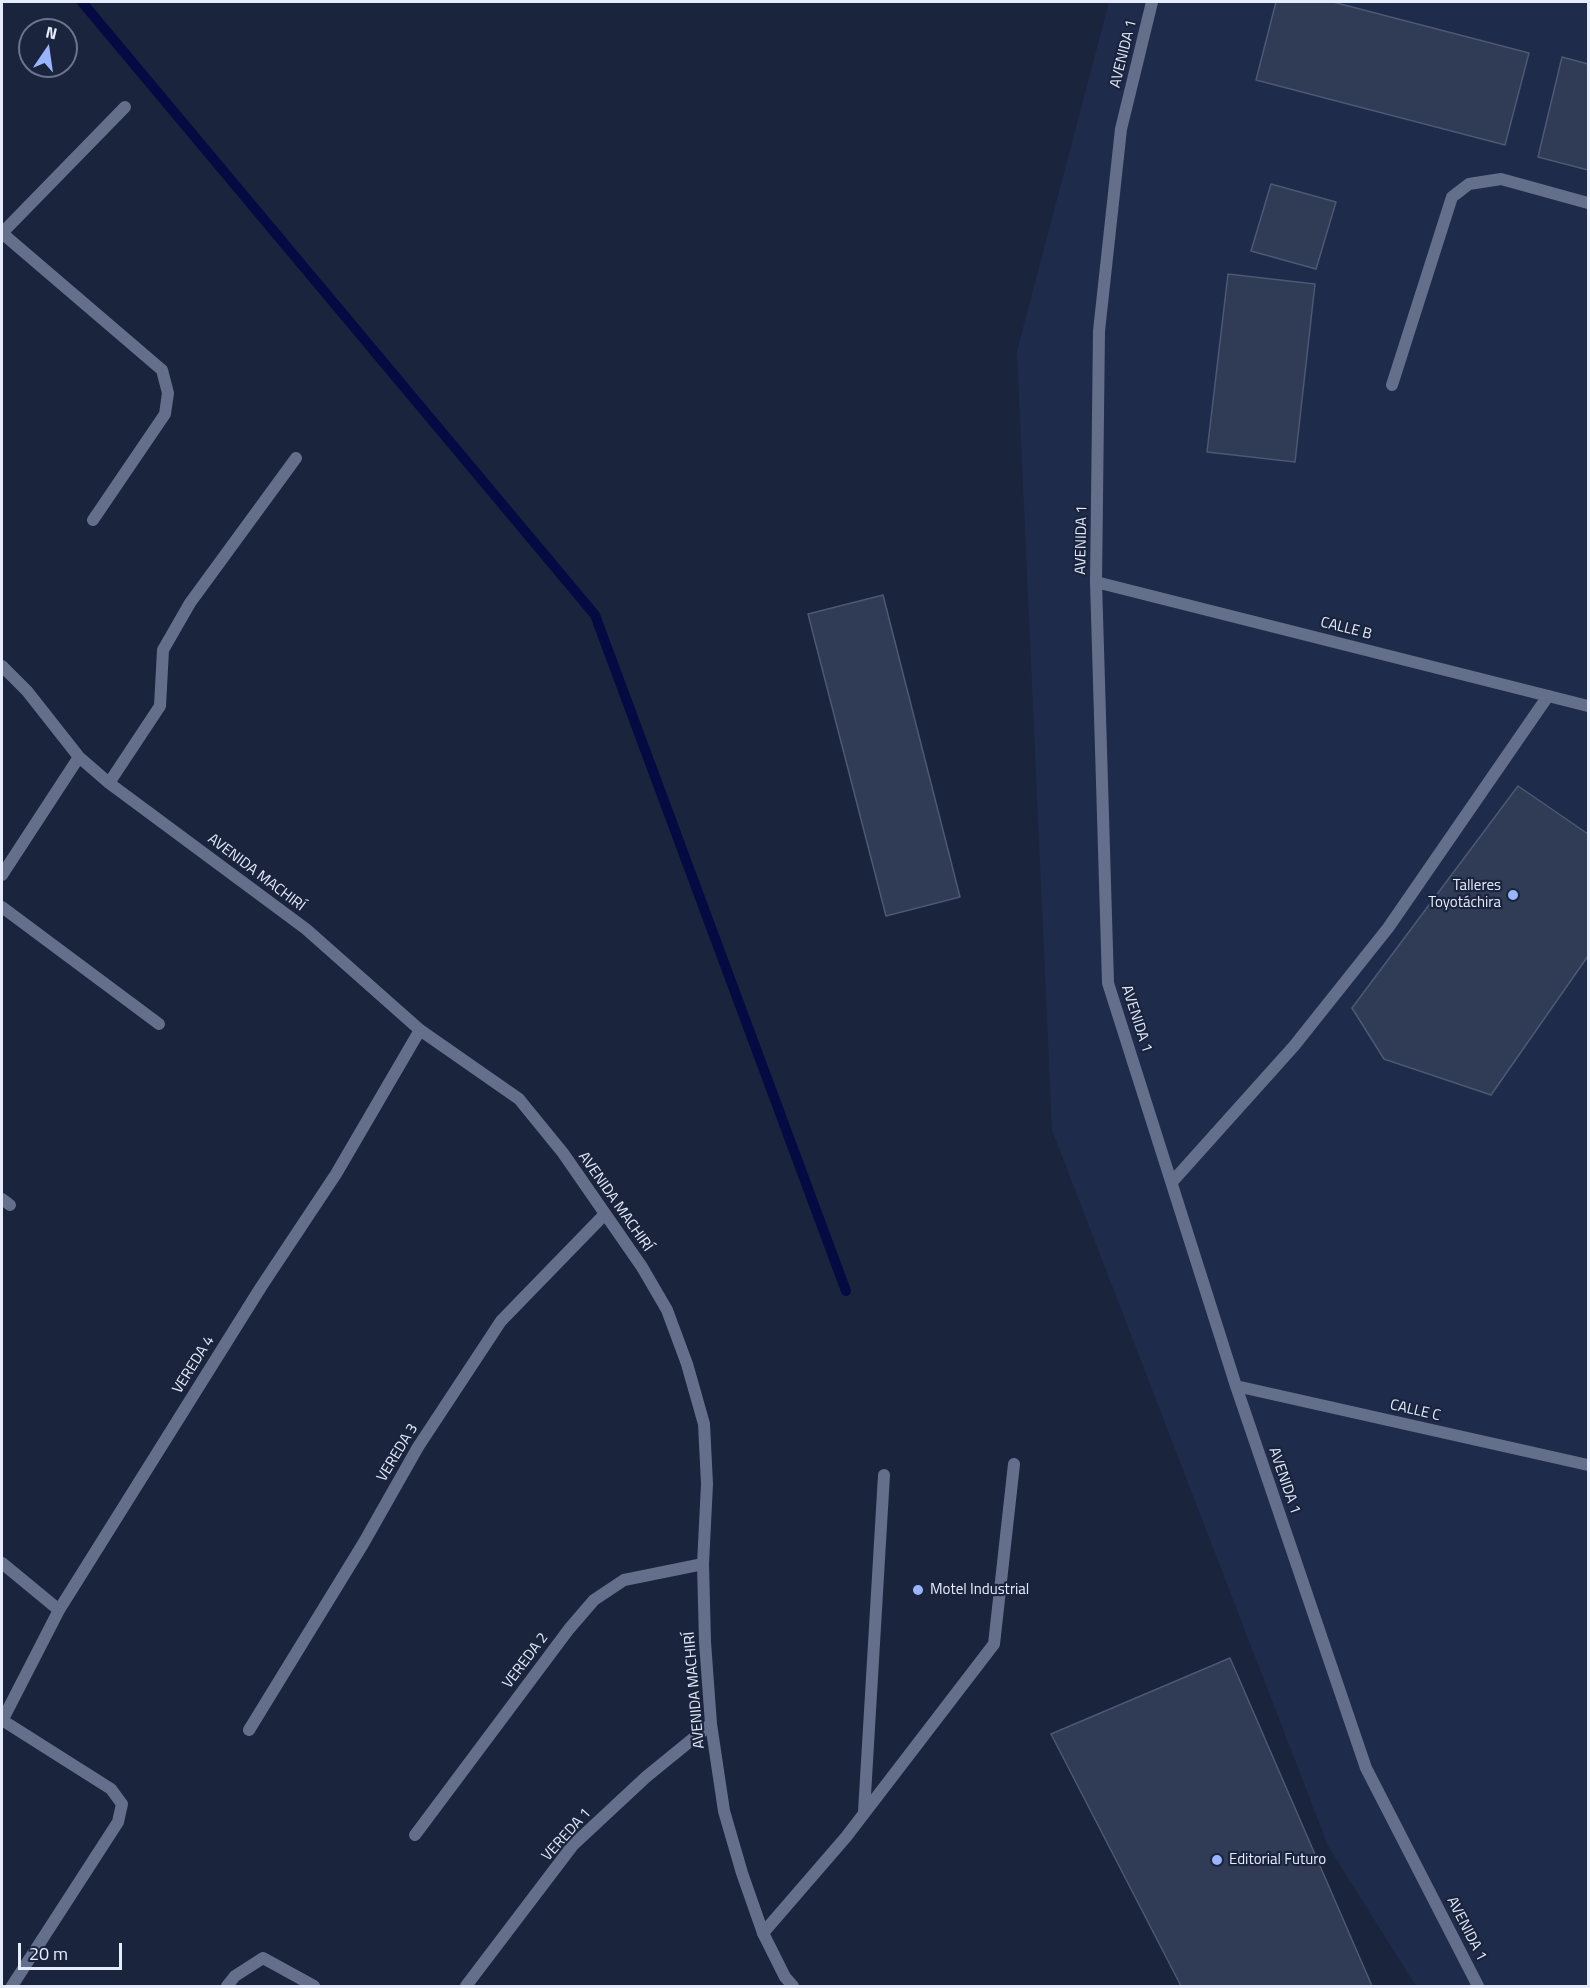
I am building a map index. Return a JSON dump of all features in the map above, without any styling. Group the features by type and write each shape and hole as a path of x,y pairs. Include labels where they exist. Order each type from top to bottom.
{"street":[{"name":"AVENIDA 1","path":"1152,2 1121,129 1099,331 1096,582 1108,983 1236,1386 1366,1768 1478,1986"},
{"path":"93,520 165,414 168,393 162,370 2,233 125,106"},
{"path":"1392,385 1452,197 1469,184 1501,179 1588,203"},
{"path":"109,783 160,706 163,650 179,622 296,458"},
{"name":"CALLE B","path":"1096,582 1588,706"},
{"name":"AVENIDA MACHIRÍ","path":"2,666 27,691 79,757 109,783 306,929 420,1030 519,1099 563,1153 642,1267 667,1310 687,1364 704,1424 707,1484 703,1564 711,1724 724,1810 742,1873 763,1933 785,1983"},
{"path":"1172,1182 1294,1046 1388,928 1548,696"},
{"path":"2,875 79,757"},
{"path":"2,907 159,1024"},
{"name":"VEREDA 4","path":"2,1720 59,1610 261,1287 336,1174 420,1030"},
{"name":"VEREDA 3","path":"249,1730 363,1544 418,1447 501,1321 604,1215"},
{"name":"CALLE C","path":"1236,1386 1588,1465"},
{"path":"763,1933 846,1838 994,1644 1014,1464"},
{"path":"864,1813 884,1475"},
{"path":"2,1563 59,1610"},
{"name":"VEREDA 2","path":"415,1834 569,1629 594,1600 624,1580 703,1564"},
{"path":"2,1720 111,1789 122,1804 118,1822 12,1986"},
{"name":"VEREDA 1","path":"466,1986 573,1845 646,1777 711,1724"},
{"path":"227,1986 235,1976 263,1958 315,1986"}],"shaded area":[{"path":"1109,2 1588,2 1588,1986 1416,1986 1328,1846 1052,1130 1017,351"}],"building":[{"path":"1276,2 1333,2 1529,53 1505,145 1256,80"},
{"path":"1562,57 1588,64 1588,170 1538,157"},
{"path":"1271,184 1336,202 1316,269 1251,251"},
{"path":"1228,274 1315,284 1295,462 1207,452"},
{"path":"883,595 960,897 886,916 808,614"},
{"name":"Talleres Toyotáchira","path":"1518,786 1588,834 1588,956 1491,1095 1384,1059 1352,1008"},
{"name":"Editorial Futuro","path":"1230,1658 1372,1986 1181,1986 1051,1734"}],"waterway":[{"path":"82,2 595,615 846,1291"}],"place":[{"name":"Talleres Toyotáchira","path":"1513,895"},
{"name":"Motel Industrial","path":"918,1590"},
{"name":"Editorial Futuro","path":"1217,1860"}]}
